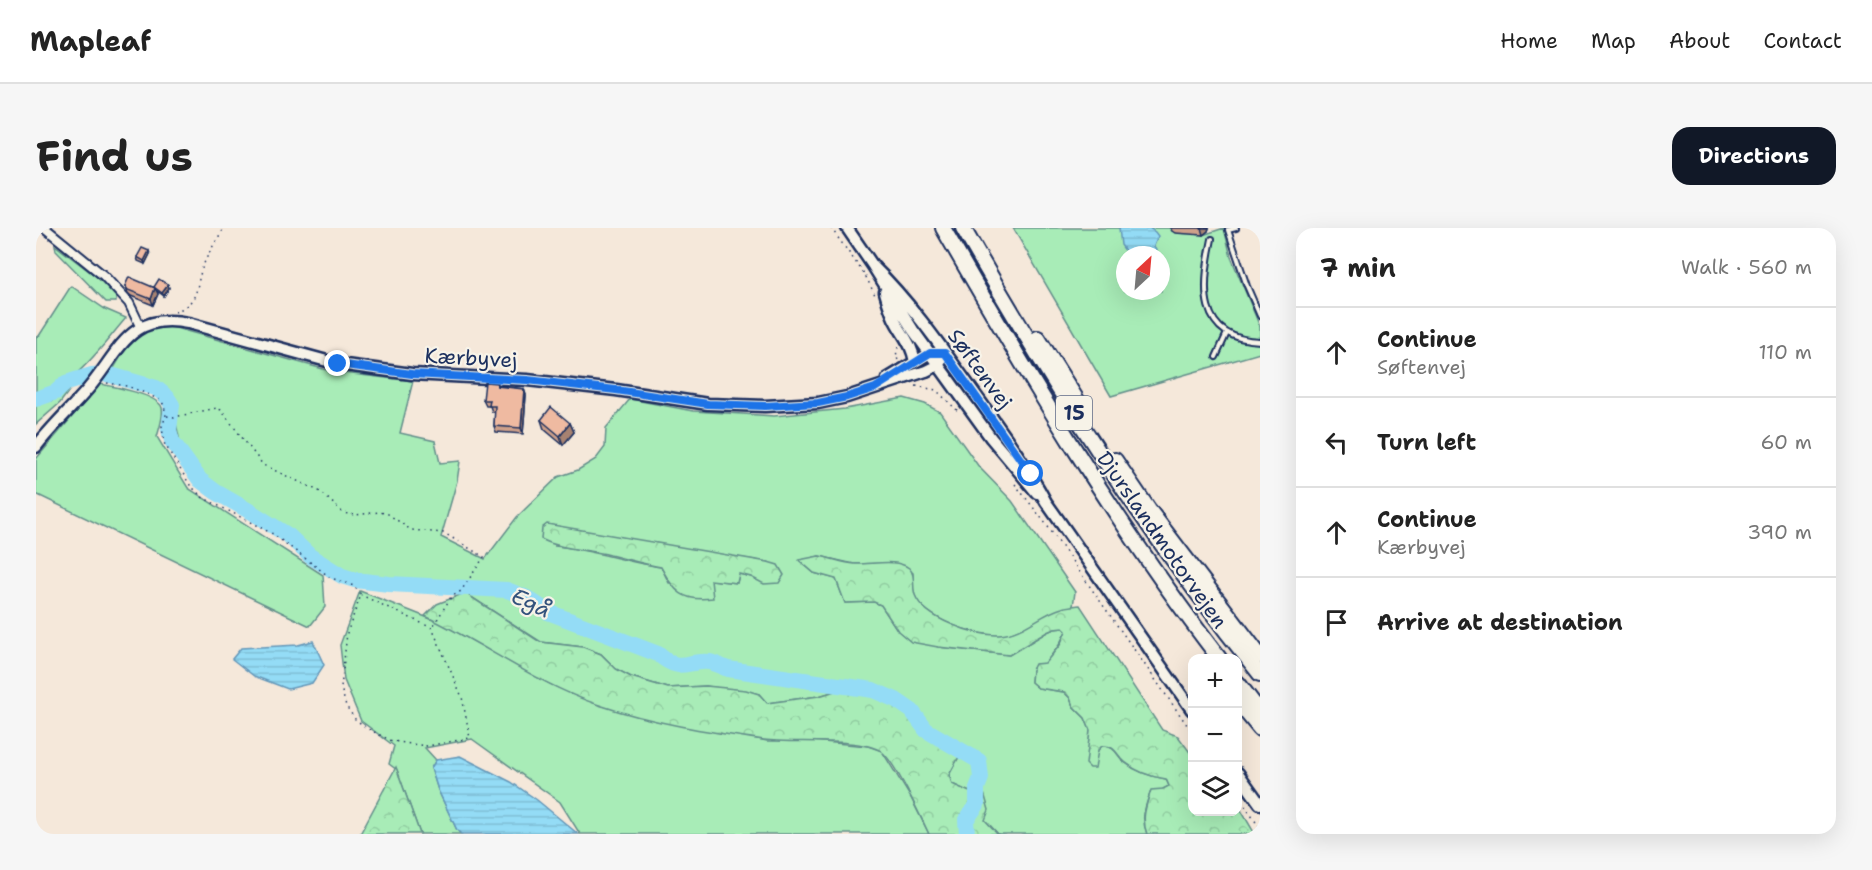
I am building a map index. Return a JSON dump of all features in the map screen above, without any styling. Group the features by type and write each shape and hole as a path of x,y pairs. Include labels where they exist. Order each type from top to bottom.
{"highway":[{"name":"Djurslandmotorvejen","path":"943,228 1045,402 1118,518 1216,654"},
{"name":"Djurslandmotorvejen","path":"963,228 1049,374 1137,510 1194,591 1260,674"},
{"path":"970,228 1103,443 1156,519 1260,656"},
{"path":"1155,572 1205,654"},
{"path":"1194,591 1260,666"},
{"path":"1242,688 1260,712"},
{"path":"1242,707 1260,729"}],"main road":[{"name":"Søftenvej","path":"847,228 938,365 1005,455 1046,502"},
{"name":"Søftenvej","path":"873,266 912,307 1031,474 1046,502 1191,708"},
{"path":"882,280 888,306 913,348 915,362"},
{"name":"Kærbyvej","path":"36,447 96,380 122,342 141,328 163,321 177,321 338,364 412,374 527,380 583,386 708,404 765,406 818,403 875,388 906,373"},
{"path":"906,373 915,362 930,353 945,353"},
{"path":"906,373 938,365 945,353"},
{"path":"1242,779 1260,804"}],"street":[{"path":"45,228 104,276 129,303 141,328"}],"lane":[{"path":"1236,228 1228,230 1260,316"},
{"path":"1212,238 1206,266 1205,298 1209,311 1227,333 1241,339 1260,341"},
{"path":"1216,357 1227,333"}],"path":[{"path":"173,313 186,307 193,300 203,265 224,228"},
{"path":"831,228 865,275 878,303"},
{"path":"899,340 896,357 916,386 936,390 963,416"},
{"path":"96,380 127,386 160,400 164,405 166,416 162,426 164,443 190,485 202,497 273,534 332,578 354,586 361,595 432,628 462,698 470,738 427,746 392,741 368,729 355,719 346,706 341,688 347,633 361,595"},
{"path":"166,416 174,417 217,408 221,410 263,465 321,492 343,513 355,515 380,512 388,514 415,532 444,533 484,557 461,591 451,597 432,628"},
{"path":"1011,478 1188,726"},
{"path":"1242,802 1260,828"}],"green space":[{"path":"1013,228 1170,228 1172,231 1203,235 1224,228 1231,257 1260,327 1260,353 1111,396"},
{"path":"55,245 98,278 116,297 116,302 106,302 56,251"},
{"path":"71,286 105,309 126,318 75,375 50,392 36,397 36,337 39,336"},
{"path":"161,324 334,372 413,381 400,433 435,441 440,463 460,461 457,481 441,537 485,559 517,517 558,477 578,470 596,459 605,447 606,428 630,399 693,411 774,416 845,409 904,398 925,404 940,412 979,467 1012,501 1075,592 1073,606 1057,611 1009,634 987,635 959,628 924,608 914,594 913,573 894,563 854,564 819,556 800,561 814,573 836,579 845,603 874,602 881,605 898,631 938,647 1009,655 1047,632 1063,628 1066,631 1059,645 1045,664 1036,664 1032,670 1031,682 1038,688 1064,692 1070,698 1073,706 1085,718 1090,730 1095,762 1098,750 1102,746 1107,746 1134,769 1166,779 1169,786 1149,796 1147,801 1144,819 1147,834 998,834 985,820 984,793 976,795 952,784 949,775 961,753 950,743 926,730 904,700 855,685 819,696 767,703 759,694 706,686 668,688 631,677 616,669 601,654 583,647 541,642 465,593 466,585 351,577 314,554 293,534 209,482 180,442 175,402 155,383 112,371 131,342","holes":["554,546 664,546 768,562 751,577 739,574 737,583 711,580 669,583 661,567"]},
{"path":"74,384 60,403 36,424 36,403 52,401"},
{"path":"100,384 144,395 159,403 162,415 157,437 188,488 323,575 325,607 310,626 36,494 36,459"},
{"path":"547,524 768,562 778,565 784,575 779,583 764,584 739,574 737,583 711,580 713,598 687,597 675,589 661,567 566,547 541,539 542,528"},
{"path":"819,556 855,564 897,563 904,565 911,571 915,595 920,604 929,612 964,629 989,635 1008,634 1054,611 1080,605 1162,730 1178,736 1188,750 1188,816 1242,816 1242,812 1255,834 1147,834 1144,817 1151,790 1169,786 1166,779 1134,769 1107,746 1102,746 1098,750 1095,768 1090,768 1086,764 1090,730 1085,718 1064,692 1038,688 1031,682 1035,664 1045,663 1060,645 1066,631 1063,628 1047,632 1009,655 911,642 898,631 881,605 874,602 845,603 836,579 814,573 799,560"},
{"path":"360,591 441,623 550,684 599,705 767,741 801,740 868,746 882,751 911,798 929,834 580,834 560,802 472,739 425,748 436,760 431,768 438,790 461,834 420,834 397,770 389,764 394,746 361,721 344,680 340,645"},
{"path":"465,593 540,642 583,647 601,654 616,669 631,677 668,688 706,686 746,690 759,694 767,703 819,696 855,685 896,700 912,711 926,730 950,743 961,753 949,775 952,784 976,795 984,793 989,810 985,820 998,834 929,834 893,765 881,751 871,747 842,742 764,740 702,730 639,717 576,696 532,675 425,616 437,604"},
{"path":"396,767 420,834 360,834"}],"water":[{"path":"1119,228 1149,228 1158,236 1154,246 1121,245"},
{"path":"313,641 324,665 312,683 288,689 254,676 232,659 241,648 298,645"},
{"path":"460,756 511,782 578,834 461,834 438,790 431,768 436,760"}],"building":[{"path":"142,248 149,251 144,261 137,257"},
{"path":"129,277 155,288 151,299 128,290 125,286"},
{"path":"159,279 168,285 162,293 154,287"},
{"path":"485,382 498,383 497,386 524,389 521,428 494,426 495,406 489,406 490,400 483,400"},
{"path":"551,407 570,423 560,436 541,420"}],"waterway":[{"name":"Egå","path":"36,399 56,392 66,383 92,375 107,374 156,388 167,397 172,405 169,430 172,441 200,480 289,536 310,556 342,576 389,584 507,590 527,598 548,612 658,654 678,665 709,662 728,669 873,690 896,700 912,711 926,730 979,761 981,778 977,788 977,805 966,820 967,834"}],"route":[{"path":"338,364 412,374 527,380 708,404 765,406 818,403 847,397 875,388 930,353 945,353 1031,474"}]}
